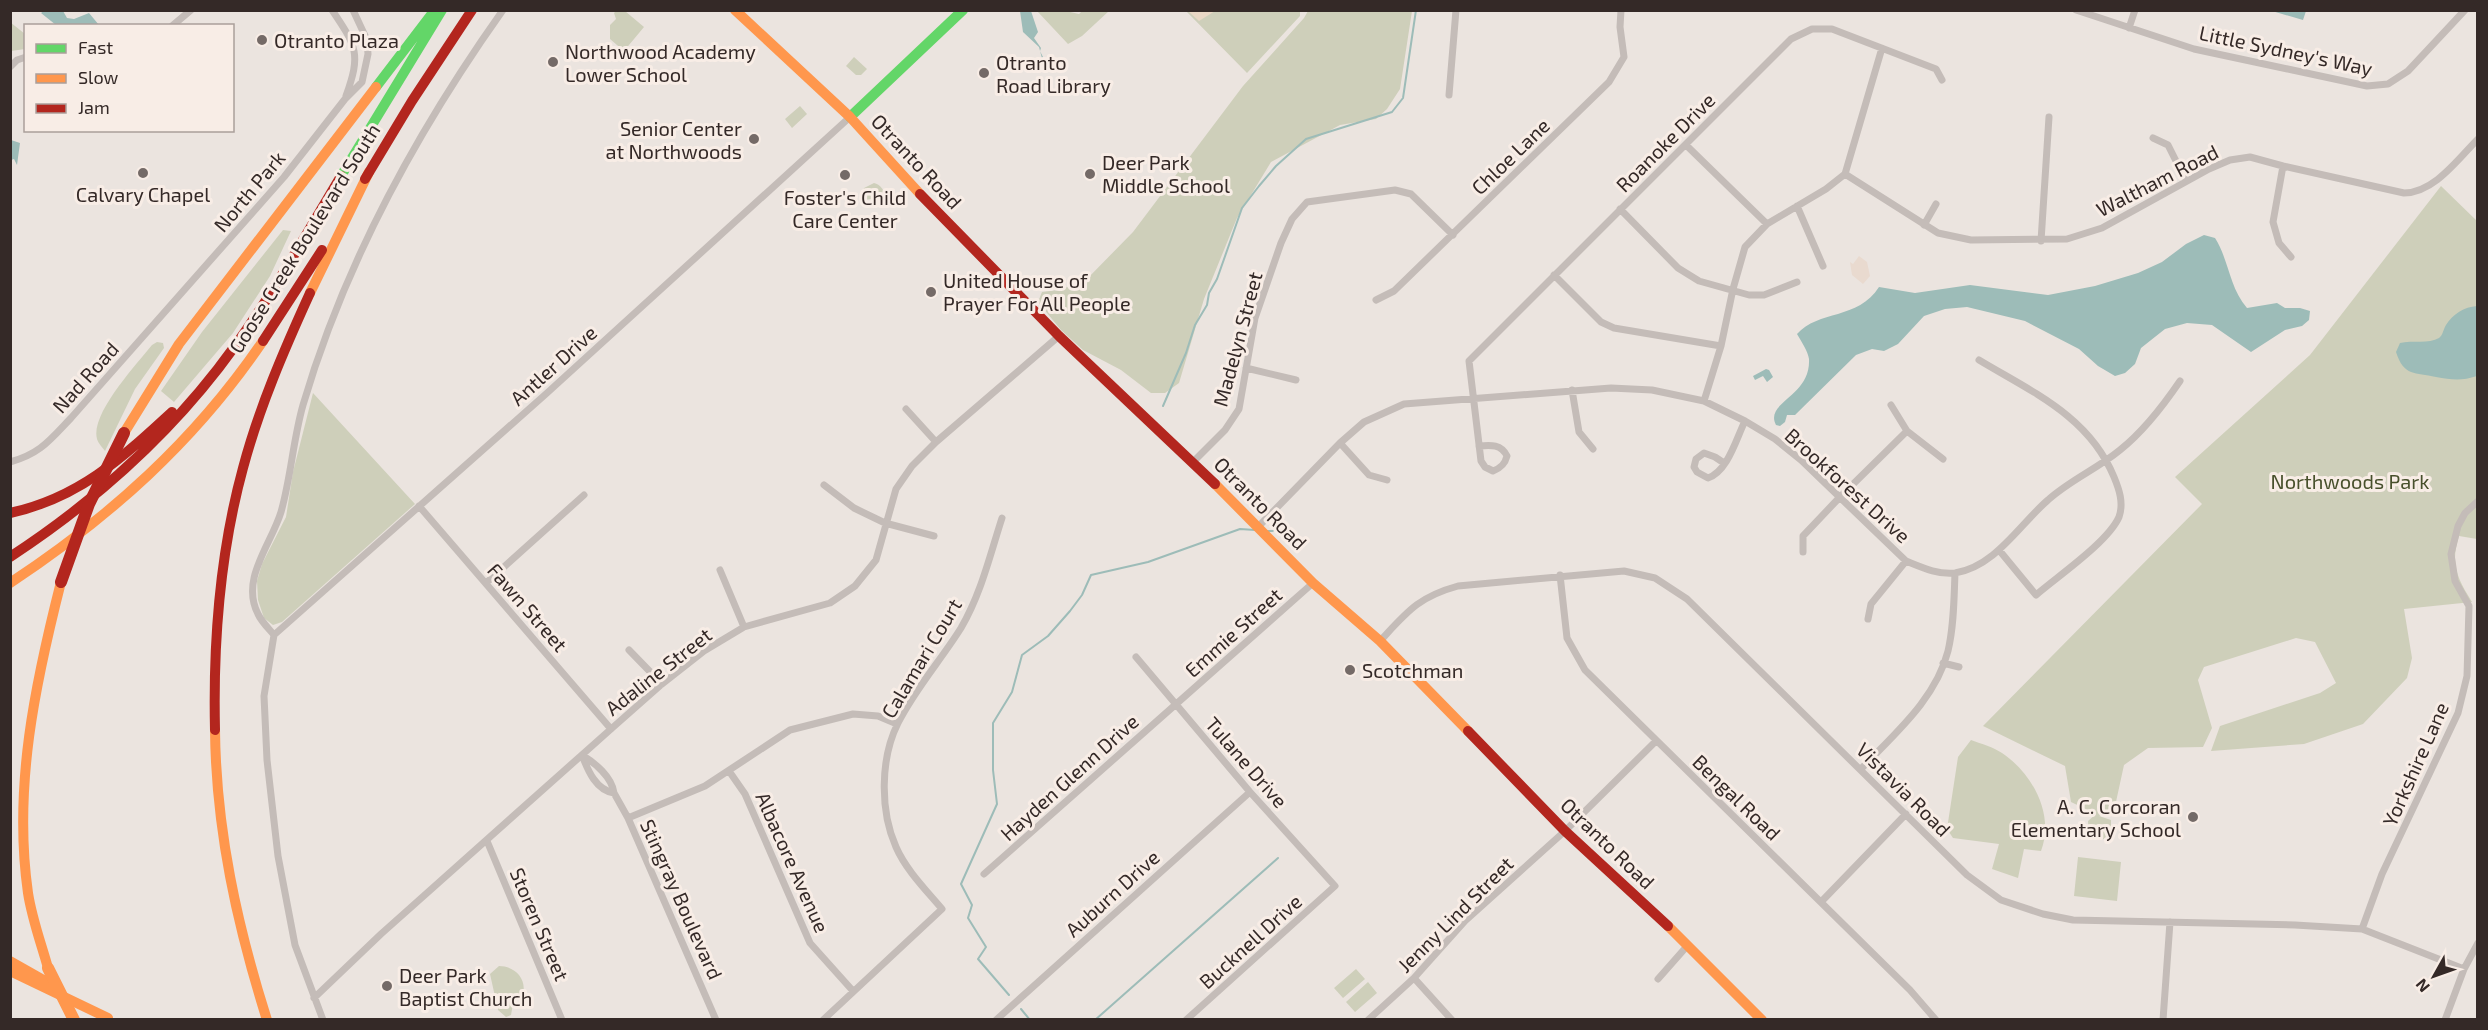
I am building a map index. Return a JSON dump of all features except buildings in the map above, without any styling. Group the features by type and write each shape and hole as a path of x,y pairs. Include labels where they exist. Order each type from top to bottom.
{"main road":[{"path":"74,1020 48,968 28,893 22,813 27,744 40,662 61,582 89,504 124,433 155,380 179,344 435,10"},
{"path":"10,557 77,509 151,445 227,355 268,297 442,10"},
{"name":"Goose Creek Boulevard South","path":"10,583 99,520 166,461 216,405 253,358 291,302 369,172 472,10"},
{"name":"Otranto Road","path":"735,10 850,117 903,176 1059,336 1193,462 1312,583 1380,640 1565,831 1688,945 1762,1020"},
{"path":"850,117 963,10"},
{"path":"267,1020 249,964 231,887 220,807 213,687 222,579 244,462 259,415 293,328 369,172"},
{"path":"10,513 68,495 117,463 227,355"},
{"path":"10,961 109,1019"},
{"path":"10,971 109,1019"}],"street":[{"path":"174,24 191,10"},
{"name":"North Park","path":"332,10 356,51 356,66 345,99"},
{"name":"North Park","path":"176,302 285,177 345,99 362,82 368,54 367,40 353,10"},
{"path":"323,1020 293,935 278,856 267,760 264,696 274,635 258,614 252,594 254,572 281,512 303,406 325,339 352,270 411,150 433,112 502,10"},
{"path":"1449,94 1456,10"},
{"name":"Chloe Lane","path":"1376,300 1394,291 1609,82 1624,57 1620,27 1621,10"},
{"name":"Little Sydney's Way","path":"2076,10 2194,49 2367,86 2388,84 2408,71 2465,10"},
{"path":"2129,28 2135,10"},
{"name":"Roanoke Drive","path":"1473,397 1469,361 1791,39 1812,29 1832,29 1936,69 1942,80"},
{"path":"1704,401 1745,247 1767,224 1826,189 1845,174 1882,48"},
{"path":"10,67 17,60 24,58"},
{"name":"Antler Drive","path":"274,635 850,117"},
{"path":"2041,241 2049,117"},
{"path":"2153,138 2168,145 2186,181"},
{"name":"Waltham Road","path":"1845,174 1938,233 1971,240 2041,241 2067,239 2102,228 2186,181 2230,160 2250,157 2404,193 2414,193 2442,175 2478,139"},
{"path":"1686,145 1767,224"},
{"path":"2283,166 2273,222 2279,243 2291,257"},
{"name":"Madelyn Street","path":"1193,462 1225,429 1239,410 1255,318 1281,243 1292,219 1306,202 1395,190 1411,194 1453,235"},
{"path":"1923,225 1936,204"},
{"path":"1797,206 1823,266"},
{"path":"1620,209 1678,268 1699,281 1749,295 1764,295 1797,282"},
{"path":"1554,275 1601,322 1614,328 1720,346"},
{"name":"Nad Road","path":"10,462 30,457 46,444 176,302"},
{"name":"Adaline Street","path":"314,998 381,934 611,729 704,651 744,627 830,603 855,586 876,560 896,489 912,466 936,442 1059,336"},
{"path":"1979,360 2066,412 2088,434 2107,459 2121,493 2119,517 2104,537 2036,596 1999,550"},
{"path":"1246,368 1296,380"},
{"path":"1861,769 1927,697 1944,663 1948,651 1954,607 1955,573 1999,550 2047,500 2071,481 2120,450 2162,409 2180,381"},
{"name":"Brookforest Drive","path":"1258,527 1340,443 1364,422 1404,404 1572,390 1611,388 1652,390 1704,401 1745,421 1801,460 1906,561 1928,570 1955,573"},
{"path":"1572,390 1579,432 1593,449"},
{"path":"1473,397 1479,446 1481,461 1493,471 1505,462 1507,456 1504,450 1496,445 1479,446"},
{"path":"1891,405 1907,431 1943,459"},
{"path":"906,409 936,442"},
{"path":"1724,463 1745,421"},
{"path":"1803,552 1803,536 1907,431"},
{"path":"1340,443 1369,475 1387,480"},
{"path":"824,485 854,508 885,523 934,536"},
{"path":"486,584 584,495"},
{"path":"2473,606 2455,581 2451,554 2458,526 2465,513 2478,501"},
{"name":"Fawn Street","path":"419,506 611,729"},
{"name":"Calamari Court","path":"853,992 942,909 914,876 896,847 887,816 884,781 889,750 897,724 960,628 977,597 1002,518"},
{"path":"1868,619 1871,604 1906,561"},
{"path":"720,570 744,627"},
{"name":"Vistavia Road","path":"1380,640 1408,610 1433,593 1458,586 1624,571 1655,578 1688,599 1967,875 2001,900 2035,913 2073,920 2295,925 2362,929 2464,969"},
{"name":"Bengal Road","path":"1560,576 1567,638 1585,670 1910,990 1936,1020"},
{"name":"Emmie Street","path":"1176,705 1312,583"},
{"name":"Yorkshire Lane","path":"2362,929 2382,874 2458,713 2467,676 2473,606"},
{"path":"629,650 662,684"},
{"name":"Tulane Drive","path":"1136,657 1250,792 1335,886"},
{"path":"1944,663 1959,667"},
{"name":"Hayden Glenn Drive","path":"984,874 1176,705"},
{"path":"628,818 705,786 770,741 790,730 853,714 878,716 897,724"},
{"name":"Jenny Lind Street","path":"1368,1020 1414,978 1465,921 1565,831 1656,741"},
{"name":"Stingray Boulevard","path":"582,755 595,763 613,785 614,793 628,818 717,1020"},
{"name":"Albacore Avenue","path":"729,771 745,794 810,943 853,992"},
{"name":"Auburn Drive","path":"996,1020 1250,792"},
{"path":"1821,903 1906,814"},
{"name":"Storen Street","path":"487,841 562,1020"},
{"name":"Bucknell Drive","path":"1186,1020 1335,886"},
{"path":"2163,1020 2170,922"},
{"path":"2445,1020 2464,969 2478,943"},
{"path":"1658,979 1688,945"},
{"path":"1414,978 1452,1020"},
{"path":"823,1020 853,992"}],"green space":[{"path":"1300,10 1300,16 1247,73 1186,11"},
{"path":"625,11 644,27 624,51 610,39 610,25 616,19 614,13"},
{"path":"1037,11 1066,11 1079,14 1082,11 1109,11 1082,36 1068,44"},
{"path":"1308,11 1412,11 1400,89 1387,109 1376,119 1340,125 1271,162 1237,218 1204,299 1179,383 1165,393 1151,393 1121,370 1083,350 1061,330 1038,302 1042,292 1084,282 1133,232 1243,86"},
{"path":"10,22 24,33 24,49 11,51"},
{"path":"854,57 867,69 861,75 856,75 846,66"},
{"path":"800,106 807,114 792,128 785,119"},
{"path":"874,183 880,186 886,197 881,202 865,200 861,197 864,188"},
{"name":"Northwoods Park","path":"2441,186 2477,221 2477,539 2459,536 2455,555 2456,570 2472,602 2404,609 2412,658 2407,678 2363,724 2304,744 2211,751 2220,726 2320,693 2336,683 2315,642 2296,638 2204,667 2198,680 2212,728 2203,747 2148,748 2124,765 2114,811 2099,816 2111,820 2111,837 2107,840 2096,836 2089,829 2088,821 2096,814 2071,802 2065,766 1983,726 2202,504 2175,477 2310,355"},
{"path":"283,230 291,231 270,276 233,333 174,402 161,391 202,332"},
{"path":"157,342 163,343 164,348 135,389 105,451 97,439 97,429 107,403 126,376"},
{"path":"313,393 415,504 282,622 273,625 264,618 258,600 257,581 262,564 286,517 293,472"},
{"path":"1971,740 1995,749 2013,761 2031,783 2043,809 2045,837 2041,851 2024,849 2018,878 1992,869 1999,844 1953,838 1947,829 1958,757"},
{"path":"2078,857 2121,862 2117,901 2074,896"},
{"path":"499,966 510,968 518,974 524,988 523,994 514,998 511,1015 506,1017 498,1010 490,974"},
{"path":"1356,969 1365,979 1343,998 1334,988"},
{"path":"1368,982 1377,993 1355,1012 1346,1002"}],"sand":[{"path":"1188,11 1215,11 1199,21"}],"shaded area":[{"path":"1859,256 1867,262 1870,276 1863,284 1852,275 1850,262 1853,264"}],"water":[{"path":"45,10 63,11 67,18 74,19 89,13 98,24 55,24 41,13"},
{"path":"1020,11 1031,11 1038,32 1034,38 1041,48 1040,51 1039,47 1023,32"},
{"path":"2272,11 2306,11 2303,20"},
{"path":"11,140 20,143 17,165 14,159 11,160"},
{"path":"2204,235 2215,238 2220,246 2236,291 2247,308 2277,303 2285,308 2310,311 2309,320 2302,326 2285,330 2251,352 2212,325 2187,323 2165,329 2141,348 2135,364 2125,373 2115,376 2098,366 2079,349 2025,321 1967,307 1945,309 1924,316 1898,344 1884,351 1872,349 1856,355 1795,415 1787,415 1785,422 1780,426 1776,425 1774,417 1776,410 1796,391 1808,372 1809,359 1797,334 1816,321 1860,305 1879,287 1915,293 1970,285 2048,295 2095,286 2138,273 2162,262 2186,244"},
{"path":"2477,306 2477,376 2447,379 2411,372 2403,366 2396,352 2400,343 2430,341 2439,338 2455,314"},
{"path":"1766,369 1773,377 1767,382 1763,376 1755,380 1753,376"}],"waterway":[{"path":"1163,406 1186,353 1195,325 1207,305 1209,293 1217,279 1242,208 1276,166 1306,139 1392,112 1403,98 1416,10"},
{"path":"1267,531 1283,525"},
{"path":"1009,995 978,959 986,947 968,918 972,905 961,884 997,804 993,770 993,723 1012,692 1022,655 1048,636 1070,611 1082,595 1091,575 1148,562 1240,529 1255,530"},
{"path":"1095,1020 1278,858"},
{"path":"1021,1009 1030,1020"}],"traffic: fast":[{"path":"341,176 442,10"},
{"path":"850,117 963,10"},
{"path":"376,87 434,11"}],"traffic: slow":[{"path":"735,10 850,117 920,194"},
{"path":"124,433 179,344 376,87"},
{"path":"310,293 369,172"},
{"path":"10,583 82,531 148,475 209,412 263,341"},
{"path":"1215,484 1313,583 1380,641 1468,731"},
{"path":"48,968 28,893 23,814 29,736 35,698 61,582"},
{"path":"215,730 219,804 230,877 246,949 267,1020"},
{"path":"1668,926 1762,1020"},
{"path":"10,961 56,987"},
{"path":"48,968 74,1020"},
{"path":"10,971 108,1018"}],"traffic: jam":[{"path":"365,179 412,101 472,10"},
{"path":"10,557 103,488 160,435 186,407 249,326 341,176"},
{"path":"920,194 1059,336 1215,484"},
{"path":"263,341 322,250"},
{"path":"215,730 217,631 224,565 235,500 264,401 310,293"},
{"path":"10,513 35,506 78,487 117,460 172,412"},
{"path":"61,582 89,504 124,433"},
{"path":"1468,731 1565,831 1668,926"}],"place":[{"name":"Otranto Plaza","path":"262,40"},
{"name":"Northwood Academy Lower School","path":"553,62"},
{"name":"Otranto Road Library","path":"984,73"},
{"name":"Senior Center at Northwoods","path":"754,139"},
{"name":"Calvary Chapel","path":"143,173"},
{"name":"Deer Park Middle School","path":"1090,174"},
{"name":"Foster's Child Care Center","path":"845,175"},
{"name":"United House of Prayer For All People","path":"931,292"},
{"name":"Scotchman","path":"1350,670"},
{"name":"A. C. Corcoran Elementary School","path":"2193,817"},
{"name":"Deer Park Baptist Church","path":"387,986"}]}
